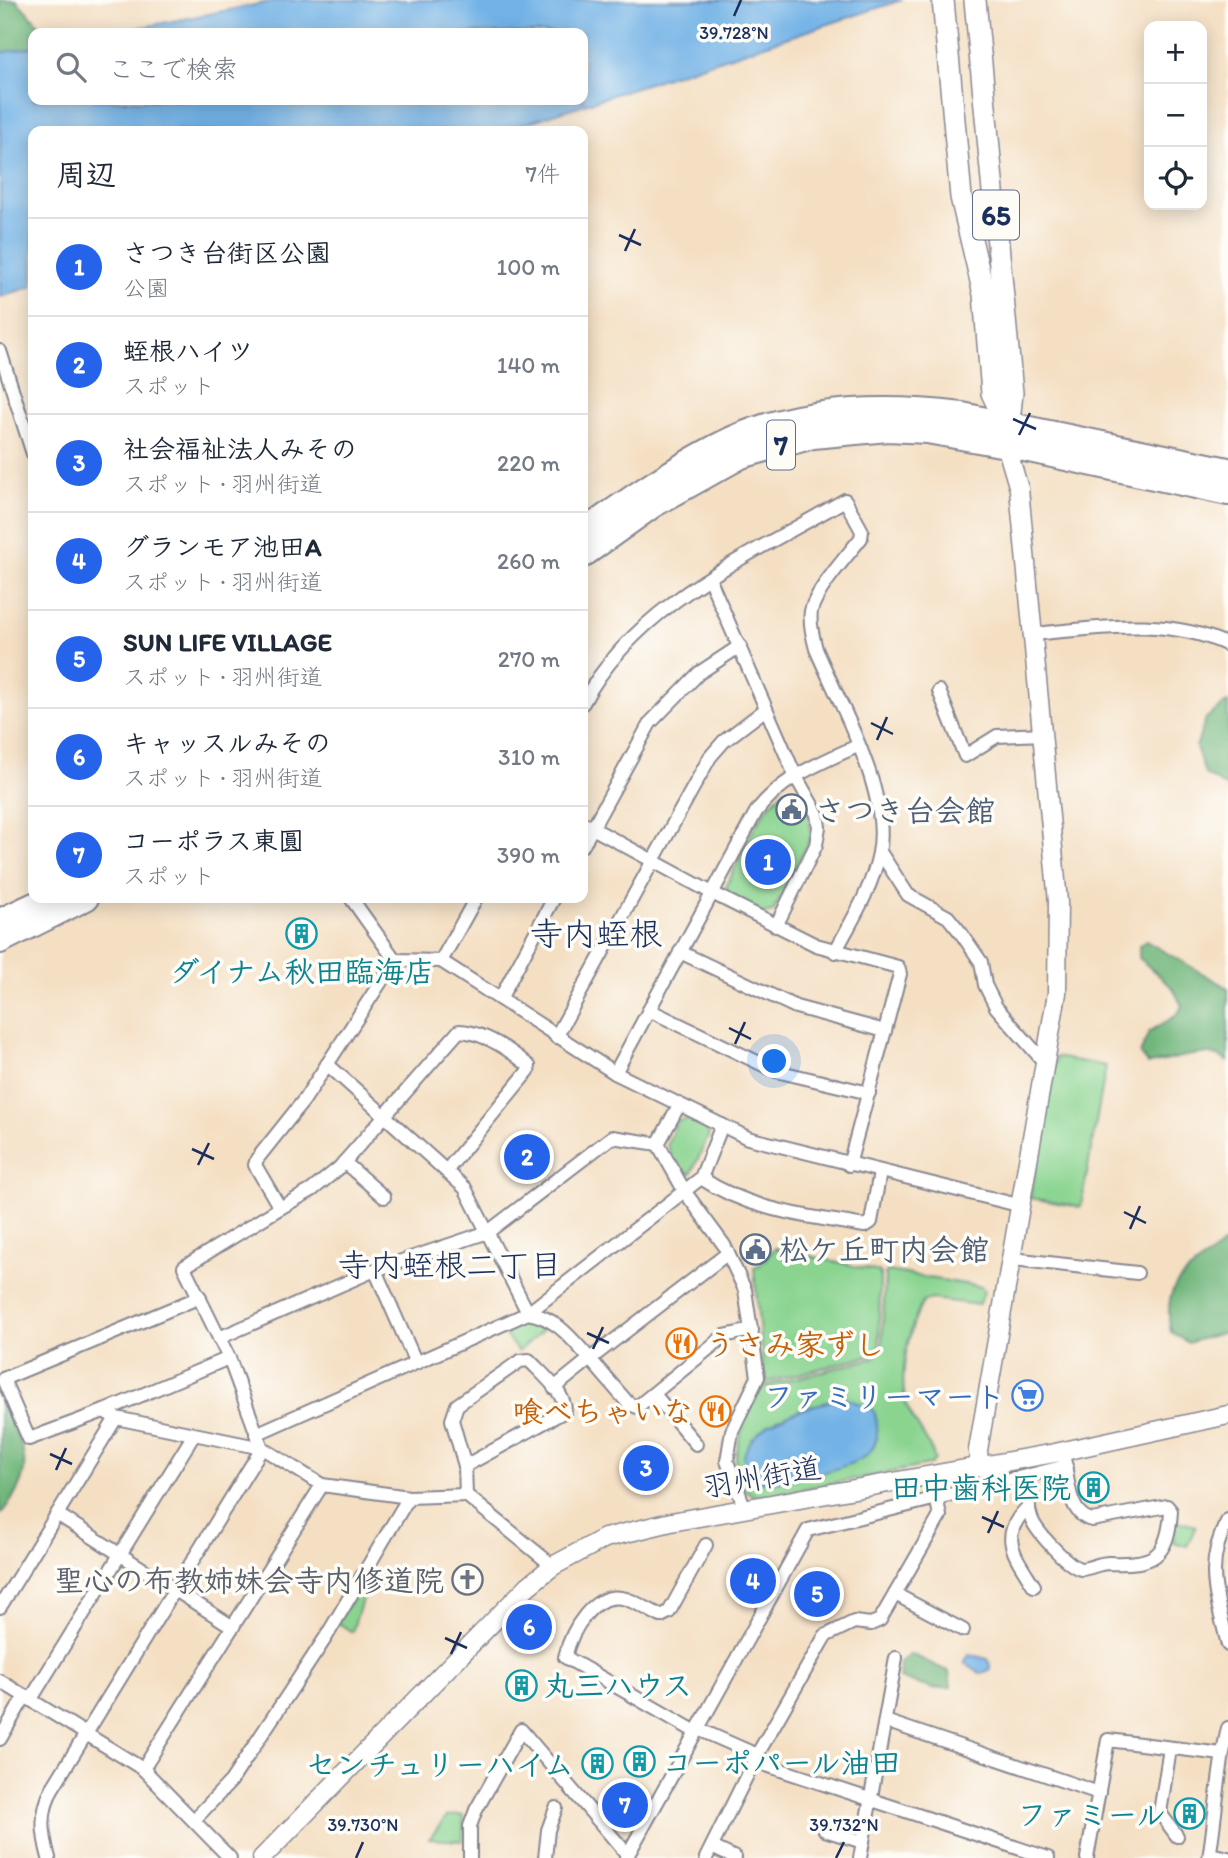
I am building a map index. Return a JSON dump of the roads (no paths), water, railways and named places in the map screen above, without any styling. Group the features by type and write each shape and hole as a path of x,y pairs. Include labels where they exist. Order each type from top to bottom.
{"highway":[{"name":"7","path":"588,529 638,495 732,439 805,416 919,410 1228,493"},
{"name":"7","path":"588,551 653,505 741,456 813,436 888,429 1007,435 1228,470"},
{"path":"0,921 38,903"},
{"path":"0,941 76,903"}],"main road":[{"name":"65","path":"943,0 961,197 984,294 992,393 1007,435"},
{"name":"65","path":"975,2 1012,393 1007,435"}],"street":[{"path":"0,351 28,438"},
{"path":"979,1467 980,1437 1022,1206 1059,960 1058,902 1044,734 1019,489 1007,435"},
{"path":"588,694 625,644 655,615 845,500 862,531 861,538 820,593 811,611 811,628 816,649 875,787 880,852 870,887 835,952"},
{"path":"710,580 795,775 817,814 819,827 816,845 776,926"},
{"path":"1033,634 1132,626 1171,628 1228,645"},
{"path":"588,824 660,710 699,673 740,646"},
{"path":"939,691 965,756 997,736 1044,734"},
{"path":"556,1037 710,757 724,741 766,709"},
{"path":"615,1073 756,813 770,794 795,775 858,746"},
{"path":"588,827 776,926 835,952 898,967 900,974 849,1165"},
{"path":"880,852 908,895 948,917 961,933 981,962 985,985 996,1007 1045,1063"},
{"path":"355,903 395,960"},
{"path":"441,961 473,903"},
{"path":"500,999 551,903"},
{"path":"680,952 796,1007 885,1031"},
{"path":"395,960 441,961 615,1073 748,1138 1022,1206"},
{"path":"280,1208 255,1165 327,1064 395,960"},
{"path":"649,1010 776,1071 869,1093"},
{"path":"262,1448 229,1358 184,1267 312,1190 344,1162 459,1031 504,1045 529,1066 447,1170"},
{"path":"327,1064 447,1170 474,1200 527,1313"},
{"path":"658,1144 679,1105"},
{"path":"256,1434 527,1313 701,1178 722,1125"},
{"path":"219,1339 375,1270 488,1232 612,1137 658,1144"},
{"path":"658,1144 685,1192 728,1253 745,1290 758,1377 732,1431 727,1461 745,1509"},
{"path":"344,1162 384,1197"},
{"path":"701,1178 724,1194 761,1206 865,1226 871,1222 880,1172"},
{"path":"554,1388 728,1253"},
{"path":"1013,1259 1138,1273"},
{"path":"375,1270 416,1363"},
{"path":"200,1297 2,1379 29,1439 110,1415 229,1358"},
{"path":"527,1313 543,1315 557,1324 628,1403 637,1407 724,1336 752,1330"},
{"path":"466,1466 565,1411 565,1404 554,1388 529,1360 520,1361 457,1405 452,1420 466,1466 466,1496"},
{"path":"654,1394 696,1444"},
{"path":"110,1415 193,1436 262,1448 322,1485 409,1497 466,1496 553,1566"},
{"path":"0,1607 57,1514 110,1415"},
{"name":"羽州街道","path":"262,1858 506,1608 553,1566 605,1538 745,1509 979,1467 1064,1458 1228,1415"},
{"path":"0,1739 193,1436"},
{"path":"49,1858 42,1832 43,1809 77,1746 88,1733 262,1448"},
{"path":"470,1858 473,1818 520,1730 626,1856 808,1531 936,1496 1025,1477 1064,1458 1076,1512 1083,1518 1092,1520 1167,1506 1171,1511 1165,1545 1146,1563 1104,1563 1080,1569 1044,1539 1032,1520 1025,1477"},
{"path":"143,1769 322,1485"},
{"path":"735,1858 709,1852 755,1758 825,1636 854,1622 872,1624 880,1620 940,1516 936,1496"},
{"path":"194,1820 231,1782 326,1637 409,1497"},
{"path":"1029,1506 1015,1519 1009,1536 1016,1558 1034,1586"},
{"path":"57,1514 233,1627"},
{"path":"1228,1520 1217,1539 1213,1559 1214,1583 1228,1645"},
{"path":"706,1545 669,1612 661,1616 625,1599 614,1598 600,1603 576,1624 565,1657 697,1730 755,1758 1048,1858"},
{"path":"895,1594 963,1630"},
{"path":"860,1858 896,1658"},
{"path":"0,1681 143,1769 230,1858"},
{"path":"885,1721 1099,1794"},
{"path":"1228,1728 1222,1754 1224,1782 1210,1856 1228,1857"},
{"path":"1087,1858 1108,1740 1222,1754"},
{"path":"1170,1748 1160,1813 1177,1836"},
{"path":"545,1858 548,1830 556,1808"},
{"path":"825,1829 863,1842"}],"water":[{"path":"280,0 902,0 588,103 588,28 137,28"},
{"path":"28,48 28,105 581,105 517,126 28,126 28,288 0,297 0,53"},
{"path":"845,1398 873,1409 877,1433 874,1445 867,1455 846,1465 795,1479 756,1480 747,1473 744,1457 749,1444 758,1433 802,1409"},
{"path":"969,1654 988,1659 991,1669 981,1674 964,1663"}],"place":[{"name":"さつき台会館","path":"792,810"},
{"name":"さつき台街区公園","path":"768,862"},
{"name":"ダイナム秋田臨海店","path":"302,933"},
{"name":"蛭根ハイツ","path":"527,1157"},
{"name":"松ケ丘町内会館","path":"756,1249"},
{"name":"うさみ家ずし","path":"682,1344"},
{"name":"ファミリーマート","path":"1028,1396"},
{"name":"喰べちゃいな","path":"716,1411"},
{"name":"社会福祉法人みその","path":"646,1468"},
{"name":"田中歯科医院","path":"1094,1487"},
{"name":"聖心の布教姉妹会寺内修道院","path":"467,1580"},
{"name":"グランモア池田A","path":"753,1581"},
{"name":"SUN LIFE VILLAGE","path":"817,1594"},
{"name":"キャッスルみその","path":"529,1627"},
{"name":"丸三ハウス","path":"521,1685"},
{"name":"コーポパール油田","path":"639,1762"},
{"name":"センチュリーハイム","path":"597,1764"},
{"name":"コーポラス東圓","path":"625,1805"},
{"name":"ファミール","path":"1189,1814"}],"district":[{"name":"寺内蛭根","path":"596,933"},
{"name":"寺内蛭根二丁目","path":"450,1265"}]}
